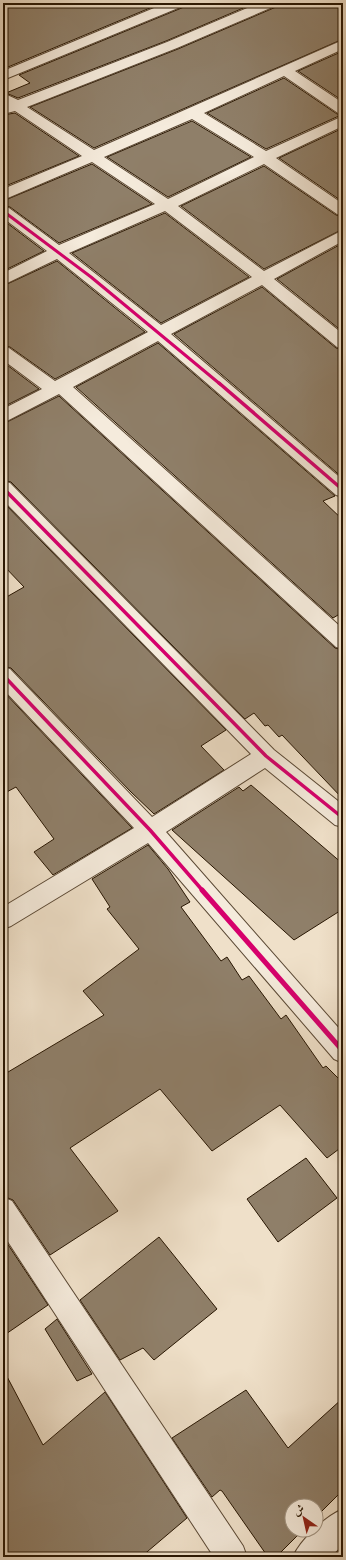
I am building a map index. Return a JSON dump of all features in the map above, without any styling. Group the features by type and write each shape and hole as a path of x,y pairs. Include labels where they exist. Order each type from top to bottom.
{"street":[{"path":"3,76 178,3"},
{"path":"9,109 172,45 270,3"},
{"path":"3,195 193,113 343,44"},
{"path":"284,70 343,110"},
{"path":"3,97 9,109 91,156 167,205 262,277 343,343"},
{"path":"193,113 266,158 343,211"},
{"path":"3,280 59,251 167,205 343,120"},
{"path":"3,211 59,251 160,334 343,490"},
{"path":"3,417 343,235"},
{"path":"3,352 58,388 343,641"},
{"path":"3,488 266,756 342,815"},
{"path":"3,675 150,830 343,1051"},
{"path":"3,919 150,830 266,756"},
{"path":"3,1210 232,1557"},
{"path":"308,1557 343,1524"}],"building":[{"path":"12,3 162,3 8,67 3,64 3,8 9,7"},
{"path":"186,3 255,3 166,41 18,98 6,93 30,83 19,75 184,7"},
{"path":"278,3 343,3 343,39 94,148 30,107 178,49 276,7"},
{"path":"343,51 343,101 298,71"},
{"path":"284,78 337,114 341,115 266,149 207,113"},
{"path":"15,113 79,156 3,187 3,115"},
{"path":"192,121 251,157 168,197 107,157"},
{"path":"343,128 343,202 279,158"},
{"path":"92,164 152,204 59,243 10,207 3,205 3,201"},
{"path":"264,166 336,215 343,217 343,229 264,269 181,206"},
{"path":"165,213 249,277 161,323 72,253"},
{"path":"3,220 44,251 3,271"},
{"path":"343,243 343,332 277,279"},
{"path":"57,261 145,332 55,379 10,347 3,345 3,286"},
{"path":"262,287 336,348 343,350 343,478 174,334"},
{"path":"158,343 335,496 323,501 343,520 343,612 333,618 76,387"},
{"path":"3,362 39,389 3,407"},
{"path":"59,396 335,648 343,650 343,799 282,735 279,737 268,725 265,726 254,713 245,719 11,482 3,480 3,424"},
{"path":"3,502 226,730 201,746 224,770 154,814 11,668 3,666 3,599 24,587 3,565"},
{"path":"3,691 132,828 53,875 34,852 54,839 16,787 3,794"},
{"path":"251,785 343,864 343,909 294,940 172,830 239,787 243,791"},
{"path":"148,845 168,869 190,902 181,907 221,961 227,957 242,980 249,976 281,1019 286,1015 323,1068 326,1066 343,1083 343,1146 327,1158 280,1105 212,1151 160,1089 70,1148 118,1211 50,1255 13,1200 3,1196 3,1075 104,1015 83,991 139,949 107,909 110,907 92,879"},
{"path":"306,1158 337,1198 278,1242 247,1199"},
{"path":"3,1237 48,1305 3,1336"},
{"path":"159,1237 217,1309 154,1360 143,1348 120,1360 80,1300"},
{"path":"57,1319 92,1374 77,1381 45,1329"},
{"path":"3,1369 43,1445 105,1392 187,1518 141,1557 3,1557"},
{"path":"246,1390 288,1448 343,1398 343,1490 324,1509 324,1498 284,1498 284,1538 295,1538 276,1557 268,1557 222,1491 220,1490 212,1497 172,1438"}],"cycle path":[{"path":"3,211 47,243 134,312 343,490"},
{"path":"3,488 266,756 343,818"},
{"path":"3,675 150,830 343,1051"}]}
